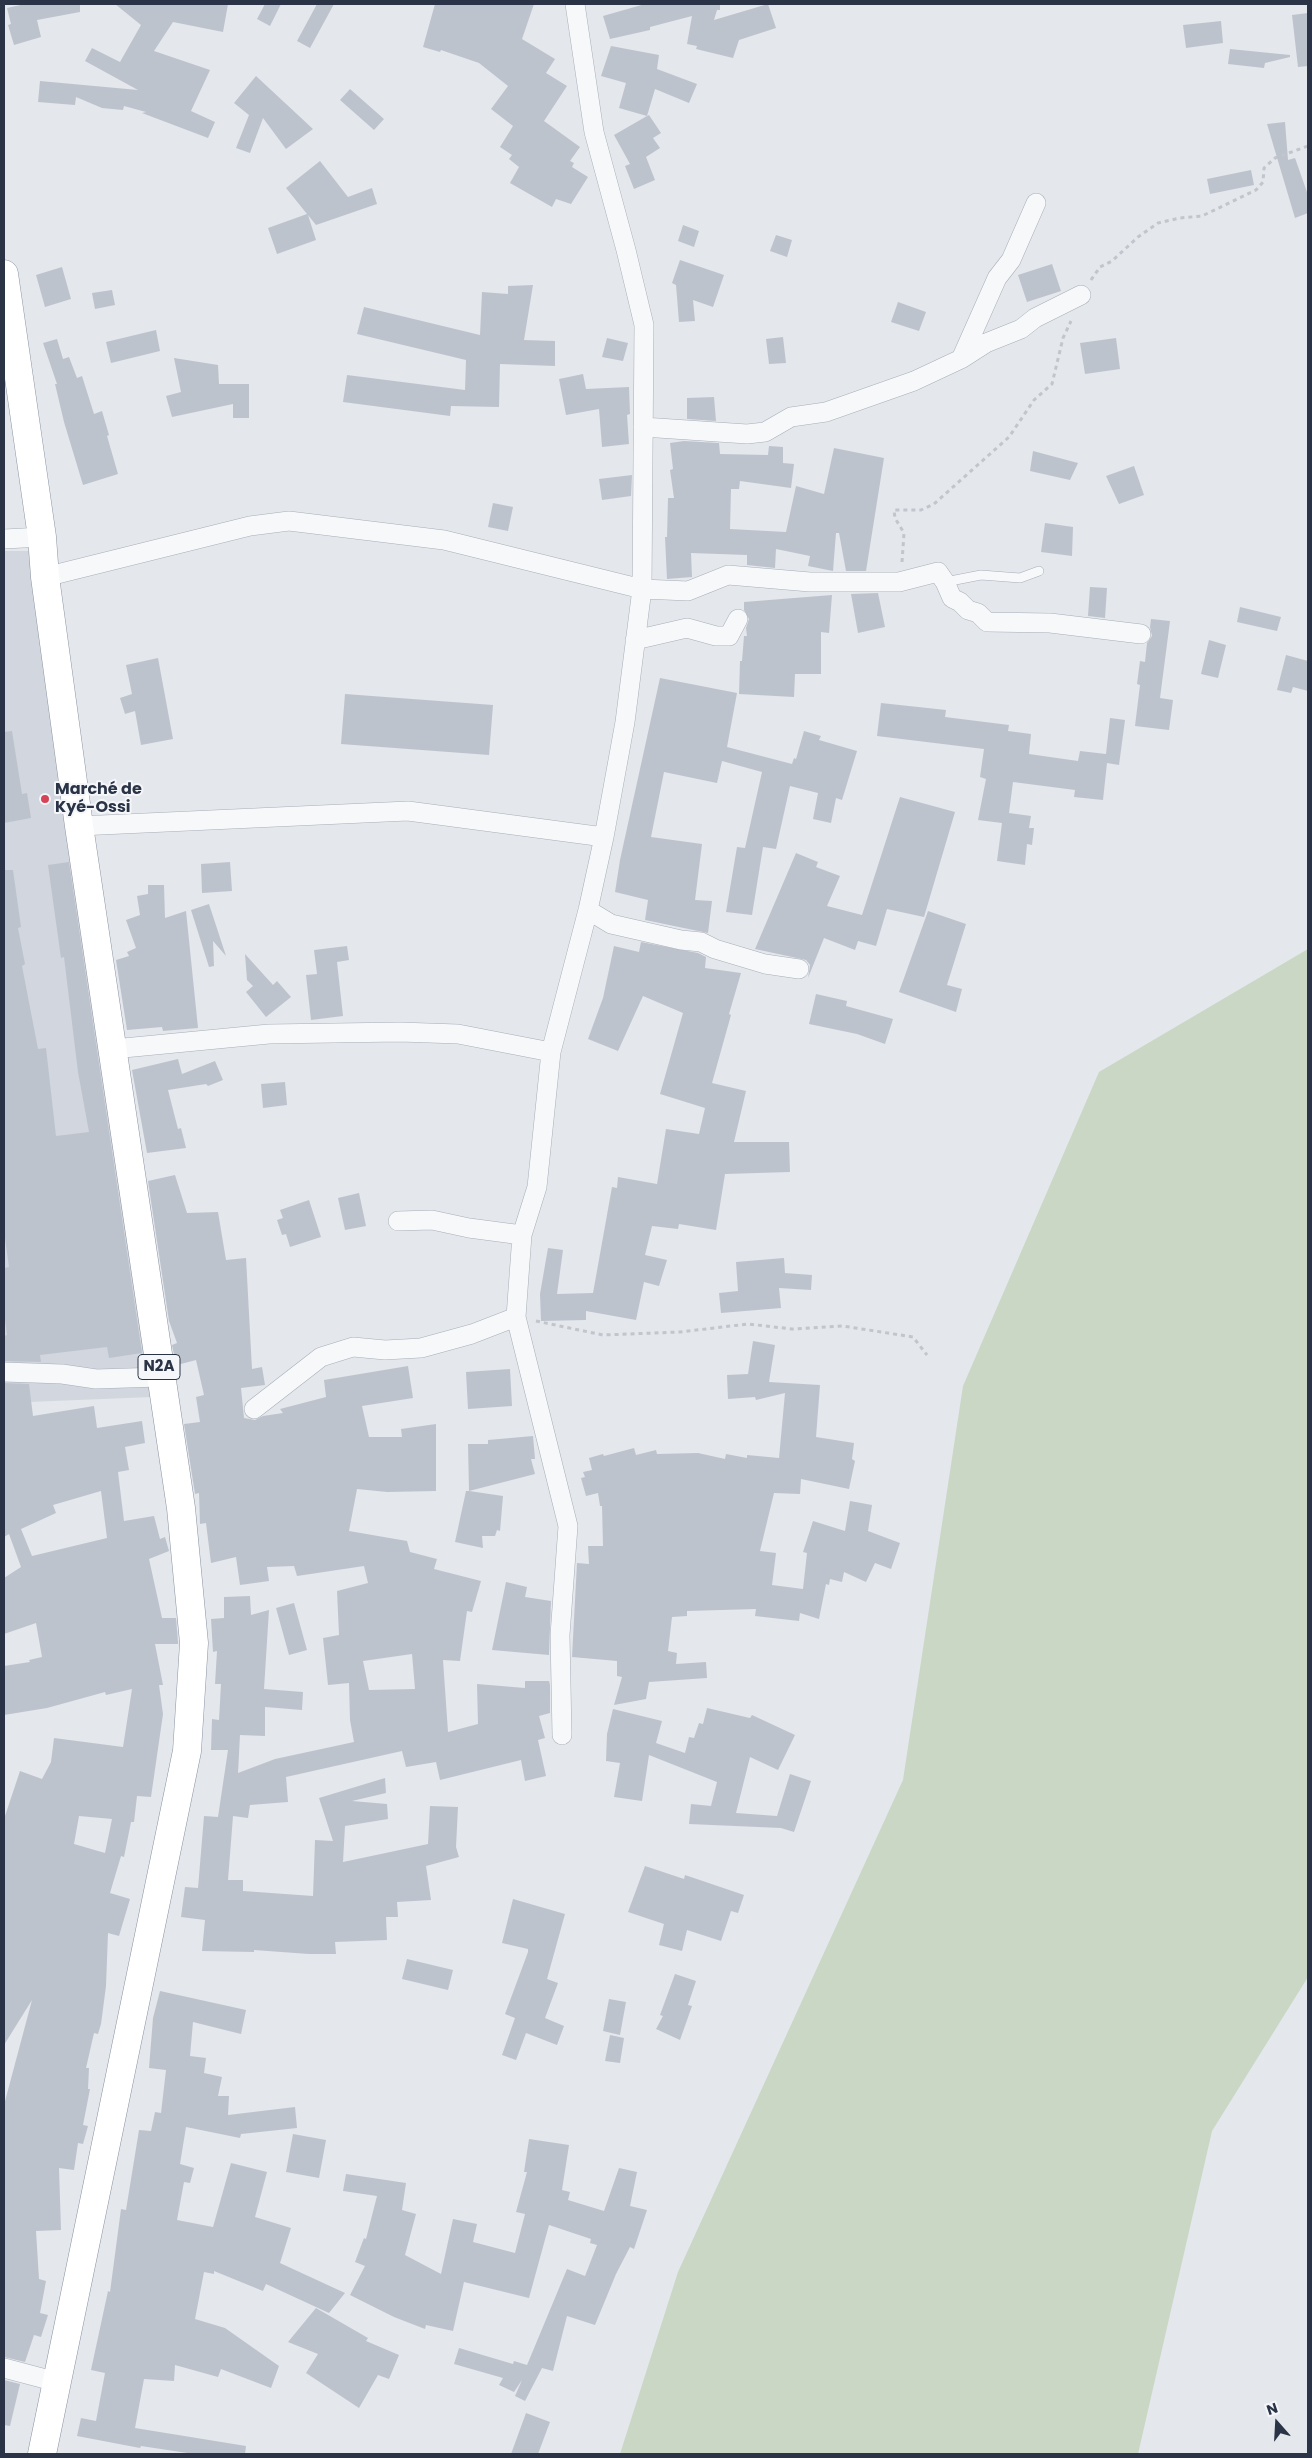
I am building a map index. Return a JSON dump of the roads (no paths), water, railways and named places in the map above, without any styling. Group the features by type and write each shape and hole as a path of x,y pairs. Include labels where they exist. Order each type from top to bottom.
{"highway":[{"name":"N2A","path":"4,274 42,537 45,577 79,826 181,1508 194,1643 187,1751 42,2454"}],"street":[{"path":"562,1736 560,1635 568,1526 516,1317 522,1234 537,1187 552,1052 588,910 604,837 625,722 642,589 644,326 626,250 594,132 575,4"},
{"path":"961,359 973,327 984,310 997,278 1010,260 1036,203"},
{"path":"643,427 747,434 765,432 791,417 826,412 914,382 961,359 986,343 1021,328 1035,318 1080,295"},
{"path":"45,577 250,526 289,521 444,540 642,589 688,590 728,575 810,582 899,582 938,572 946,582 952,598 960,602 968,610 978,613 987,622 1050,623 1140,634"},
{"path":"4,539 42,537"},
{"path":"635,640 687,628 716,636 729,636 738,619"},
{"path":"79,826 408,811 604,837"},
{"path":"588,910 611,924 681,940 701,942 714,949 765,964 799,969"},
{"path":"113,1049 269,1034 400,1032 458,1034 552,1052"},
{"path":"398,1221 432,1220 469,1228 522,1234"},
{"path":"254,1410 321,1357 353,1347 385,1350 421,1348 472,1334 516,1317"},
{"path":"4,1372 62,1374 96,1379 160,1377"},
{"path":"4,2368 57,2382"}],"lane":[{"path":"946,582 981,575 1020,578 1039,572"}],"place":[{"name":"Marché de Kyé-Ossi","path":"45,799"}]}
